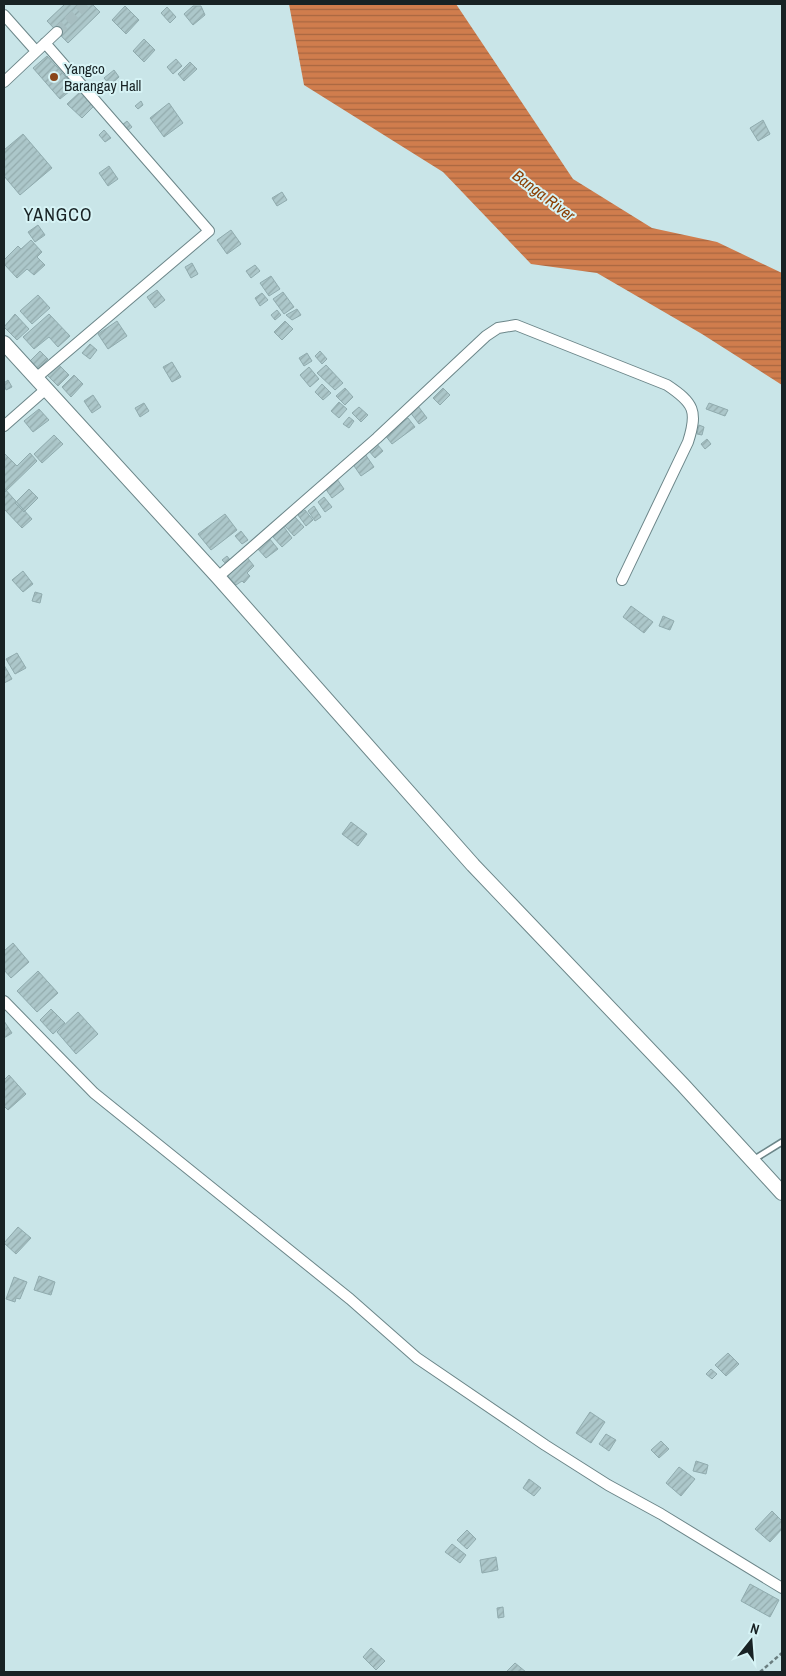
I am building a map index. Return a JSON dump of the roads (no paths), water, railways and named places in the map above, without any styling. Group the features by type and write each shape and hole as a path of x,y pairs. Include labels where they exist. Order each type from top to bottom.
{"street":[{"path":"4,15 36,52"},
{"path":"4,82 57,32"},
{"path":"36,378 209,231 45,43"},
{"path":"218,577 377,438 486,336 498,328 516,325 667,385 680,393 691,404 694,424 688,442 622,580"},
{"path":"4,343 218,577 473,865 782,1193"},
{"path":"4,426 46,389"},
{"path":"4,1001 94,1093 342,1293 417,1358 608,1485 661,1514 782,1588"}],"lane":[{"path":"752,1160 782,1142"}],"water":[{"name":"Banga River","path":"289,4 456,4 573,179 652,228 717,242 782,273 782,385 702,334 597,273 531,264 443,172 304,85"}],"tunnel":[{"path":"57,32 86,4"}],"place":[{"name":"Yangco Barangay Hall","path":"54,77"}],"district":[{"name":"YANGCO","path":"58,214"}]}
